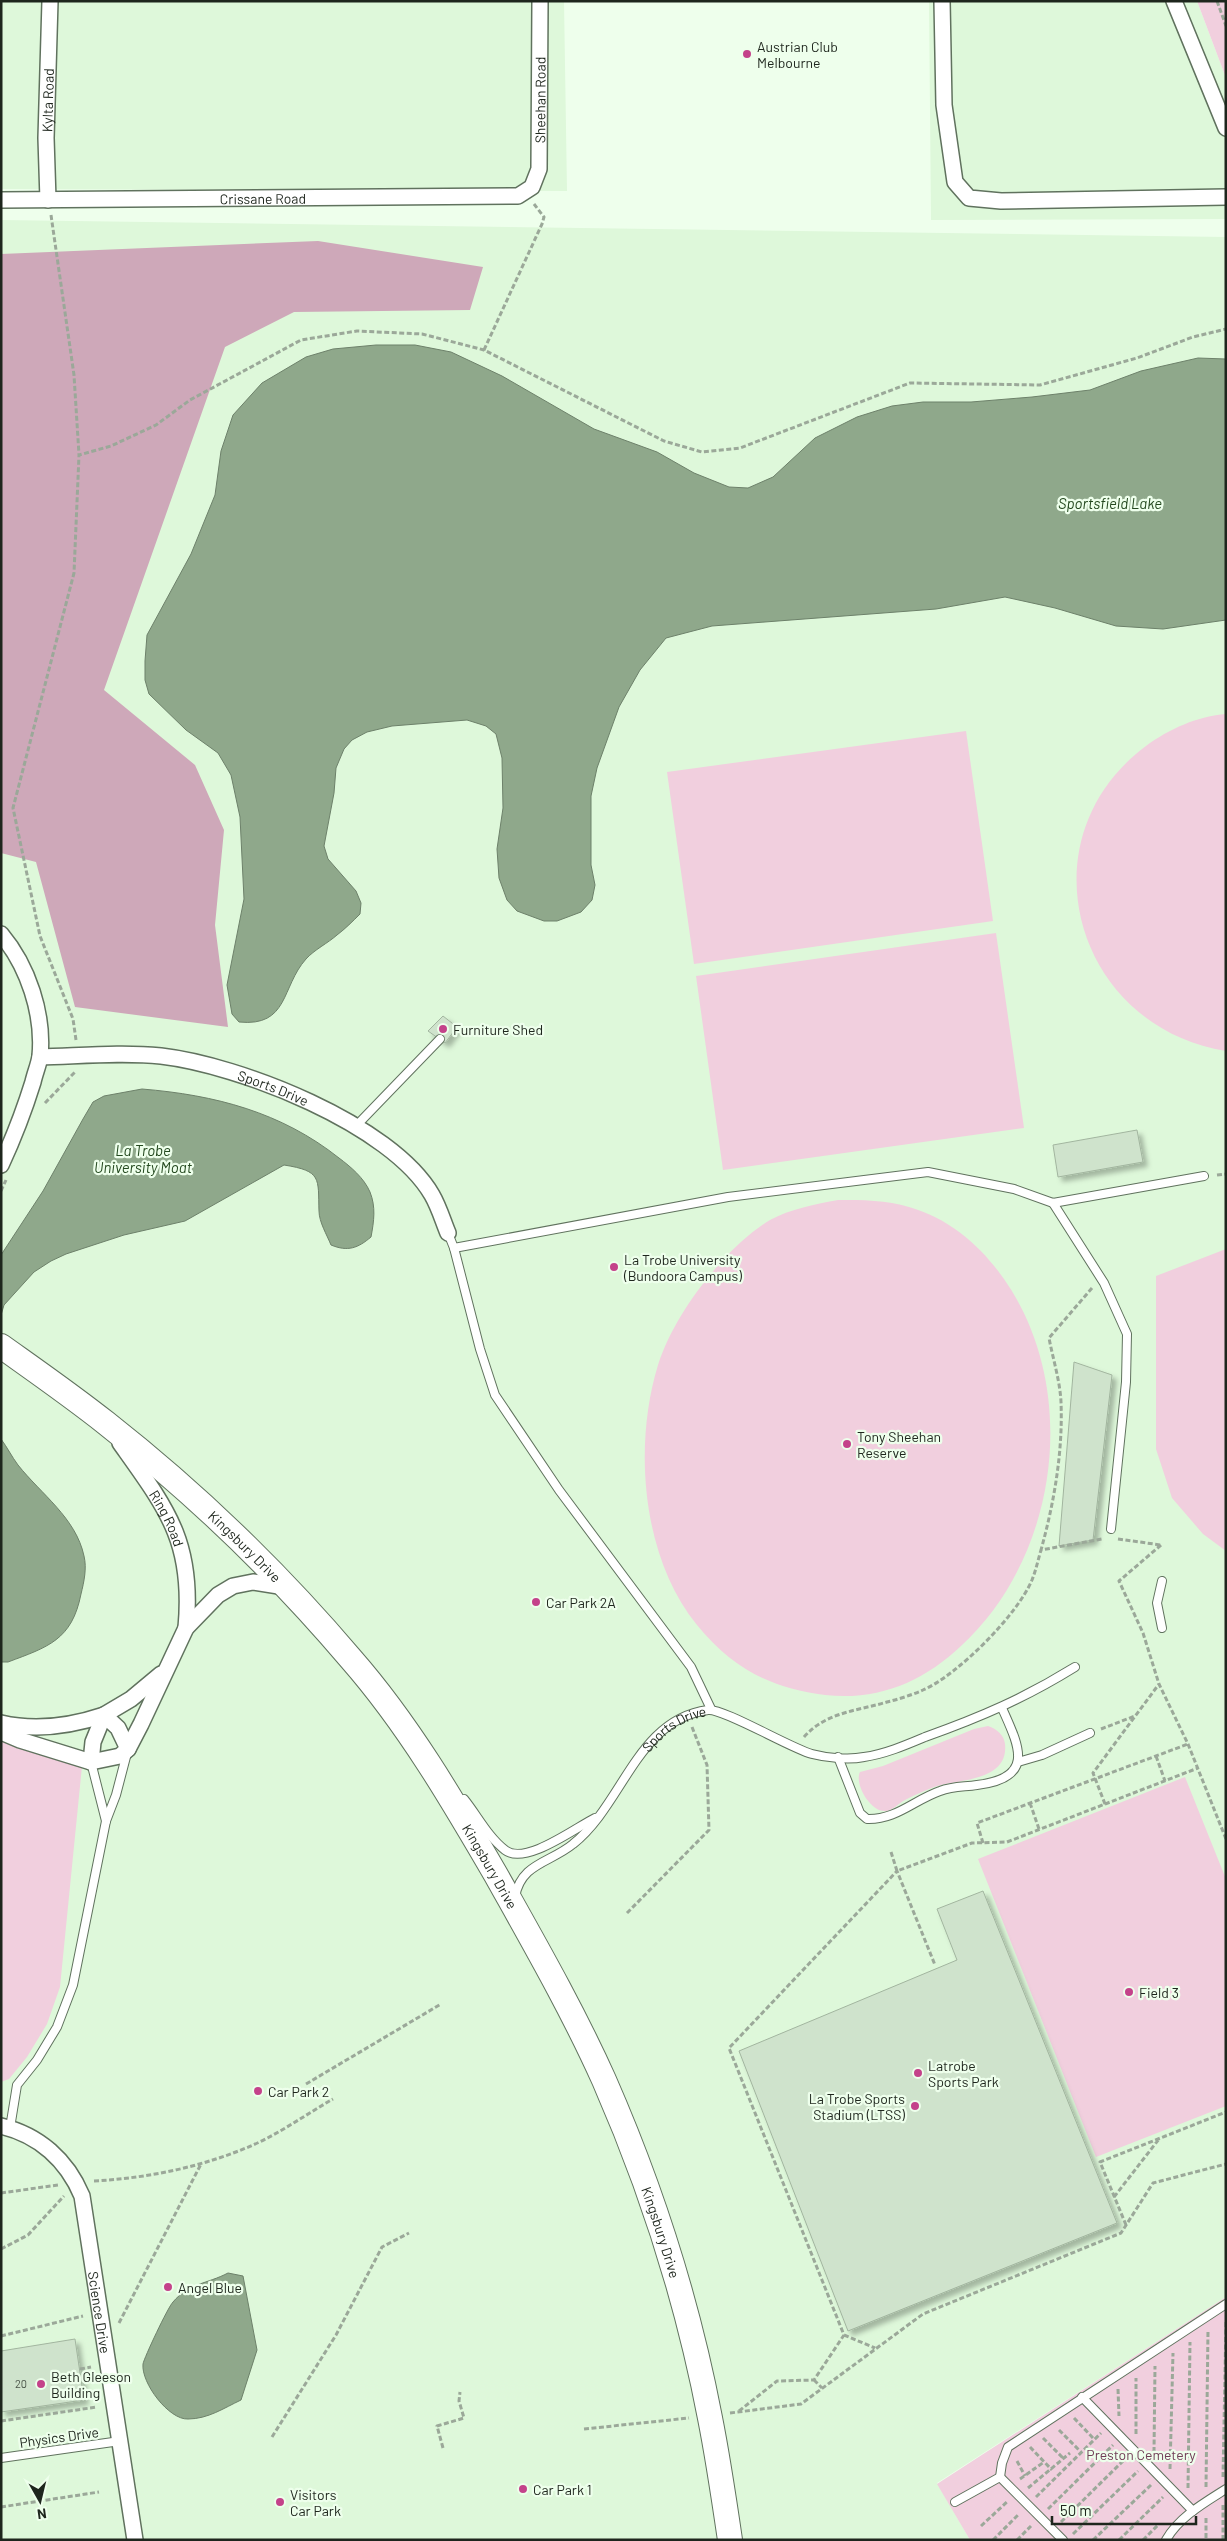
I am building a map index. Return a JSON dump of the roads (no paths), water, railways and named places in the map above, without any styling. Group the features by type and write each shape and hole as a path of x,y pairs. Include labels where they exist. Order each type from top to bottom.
{"main road":[{"name":"Kingsbury Drive","path":"1,1346 106,1423 166,1473 287,1587 354,1661 395,1714 436,1776 546,1961 604,2081 632,2150 677,2285 710,2416 730,2540"}],"street":[{"name":"Kylta Road","path":"48,200 46,138 50,1"},
{"name":"Sheehan Road","path":"526,193 537,178 541,159 540,1"},
{"path":"942,1 944,105 954,182 969,198 1001,201 1226,197"},
{"path":"1174,1 1226,128"},
{"name":"Crissane Road","path":"1,200 509,198 526,193"},
{"path":"1,934 23,968 36,1002 40,1027 40,1057 22,1120 1,1165"},
{"name":"Sports Drive","path":"40,1057 113,1054 162,1056 197,1063 286,1092 356,1126 382,1144 410,1168 432,1194 448,1233"},
{"name":"Ring Road","path":"106,1423 169,1516 181,1544 186,1568 189,1602 186,1628"},
{"name":"Ring Road","path":"128,1748 186,1628 218,1595 233,1586 253,1582 287,1587"},
{"name":"Ring Road","path":"1,1723 34,1727 82,1722 104,1715 131,1699 164,1672"},
{"path":"1,1732 20,1740 91,1762 120,1756 128,1748 118,1728 104,1715 93,1742 91,1762"},
{"name":"Science Drive","path":"6,2127 19,2130 56,2155 76,2182 86,2210 135,2540"}],"lane":[{"path":"356,1126 440,1039"},
{"path":"454,1248 728,1198 928,1172 1014,1189 1053,1203 1204,1176"},
{"path":"1053,1203 1100,1278 1127,1334 1126,1382 1111,1529"},
{"path":"448,1233 454,1248 480,1349 495,1395 559,1490 691,1667 710,1709"},
{"path":"1162,1581 1158,1602 1162,1628"},
{"name":"Sports Drive","path":"514,1907 516,1888 526,1872 573,1844 597,1817 656,1734 687,1714 710,1709 813,1754 838,1757 864,1757 886,1752 1002,1708 1033,1693 1075,1667"},
{"path":"838,1757 860,1812 867,1819 890,1817 938,1791 955,1786 992,1783 1006,1776 1018,1762 1020,1752 1002,1708"},
{"path":"1018,1762 1042,1755 1090,1733"},
{"path":"6,2127 14,2090 57,2027 73,1985 106,1821 116,1795 128,1748"},
{"path":"91,1762 106,1821"},
{"name":"Sports Drive","path":"436,1776 464,1799 497,1843 512,1854 533,1852 597,1817"},
{"path":"1063,2540 1000,2477 1002,2463 1008,2447 1226,2304"},
{"path":"1082,2397 1190,2508"},
{"name":"Physics Drive","path":"1,2458 120,2441"},
{"path":"956,2502 1000,2477"},
{"path":"1166,2540 1190,2508 1206,2502 1224,2490"}],"water":[{"name":"Sportsfield Lake","path":"376,345 415,345 451,352 502,376 594,429 657,452 694,473 729,487 748,488 773,477 815,438 857,417 892,406 923,402 971,402 1090,390 1141,371 1198,358 1226,359 1226,620 1163,629 1116,626 1055,608 1005,597 936,609 712,626 666,638 640,670 619,707 597,768 591,796 591,865 595,885 592,900 581,912 557,921 544,921 517,911 507,900 499,878 497,849 503,808 502,758 496,734 486,726 467,720 392,726 367,732 352,740 344,749 336,768 334,793 324,846 328,859 356,891 361,903 360,914 340,933 306,959 298,970 276,1012 267,1018 255,1022 239,1022 232,1014 227,985 244,899 240,817 231,775 218,753 186,730 149,694 145,680 147,635 191,554 215,495 221,451 233,415 262,383 306,357 333,349"},
{"name":"La Trobe University Moat","path":"142,1089 195,1096 246,1108 294,1129 317,1142 361,1177 370,1192 374,1209 371,1237 362,1244 352,1248 331,1245 320,1220 318,1184 315,1178 312,1173 305,1170 284,1165 185,1221 124,1235 66,1254 51,1261 34,1272 4,1305 1,1315 1,1255 43,1191 93,1102 104,1096"},
{"path":"1,1439 18,1465 57,1507 74,1530 80,1542 85,1565 85,1575 77,1610 64,1632 56,1640 35,1652 8,1662 1,1662"},
{"path":"228,2273 243,2276 257,2350 241,2400 216,2413 195,2419 181,2418 165,2407 151,2390 144,2372 144,2360 173,2302 192,2287"}],"place":[{"name":"Austrian Club Melbourne","path":"747,54"},
{"name":"Furniture Shed","path":"443,1029"},
{"name":"La Trobe University (Bundoora Campus)","path":"614,1267"},
{"name":"Tony Sheehan Reserve","path":"847,1444"},
{"name":"Car Park 2A","path":"536,1602"},
{"name":"Field 3","path":"1129,1992"},
{"name":"Latrobe Sports Park","path":"918,2073"},
{"name":"Car Park 2","path":"258,2091"},
{"name":"La Trobe Sports Stadium (LTSS)","path":"915,2106"},
{"name":"Angel Blue","path":"168,2287"},
{"name":"Beth Gleeson Building","path":"41,2384"},
{"name":"Car Park 1","path":"523,2489"},
{"name":"Visitors Car Park","path":"280,2502"}],"park label":[{"name":"Preston Cemetery","path":"1141,2454"}]}
